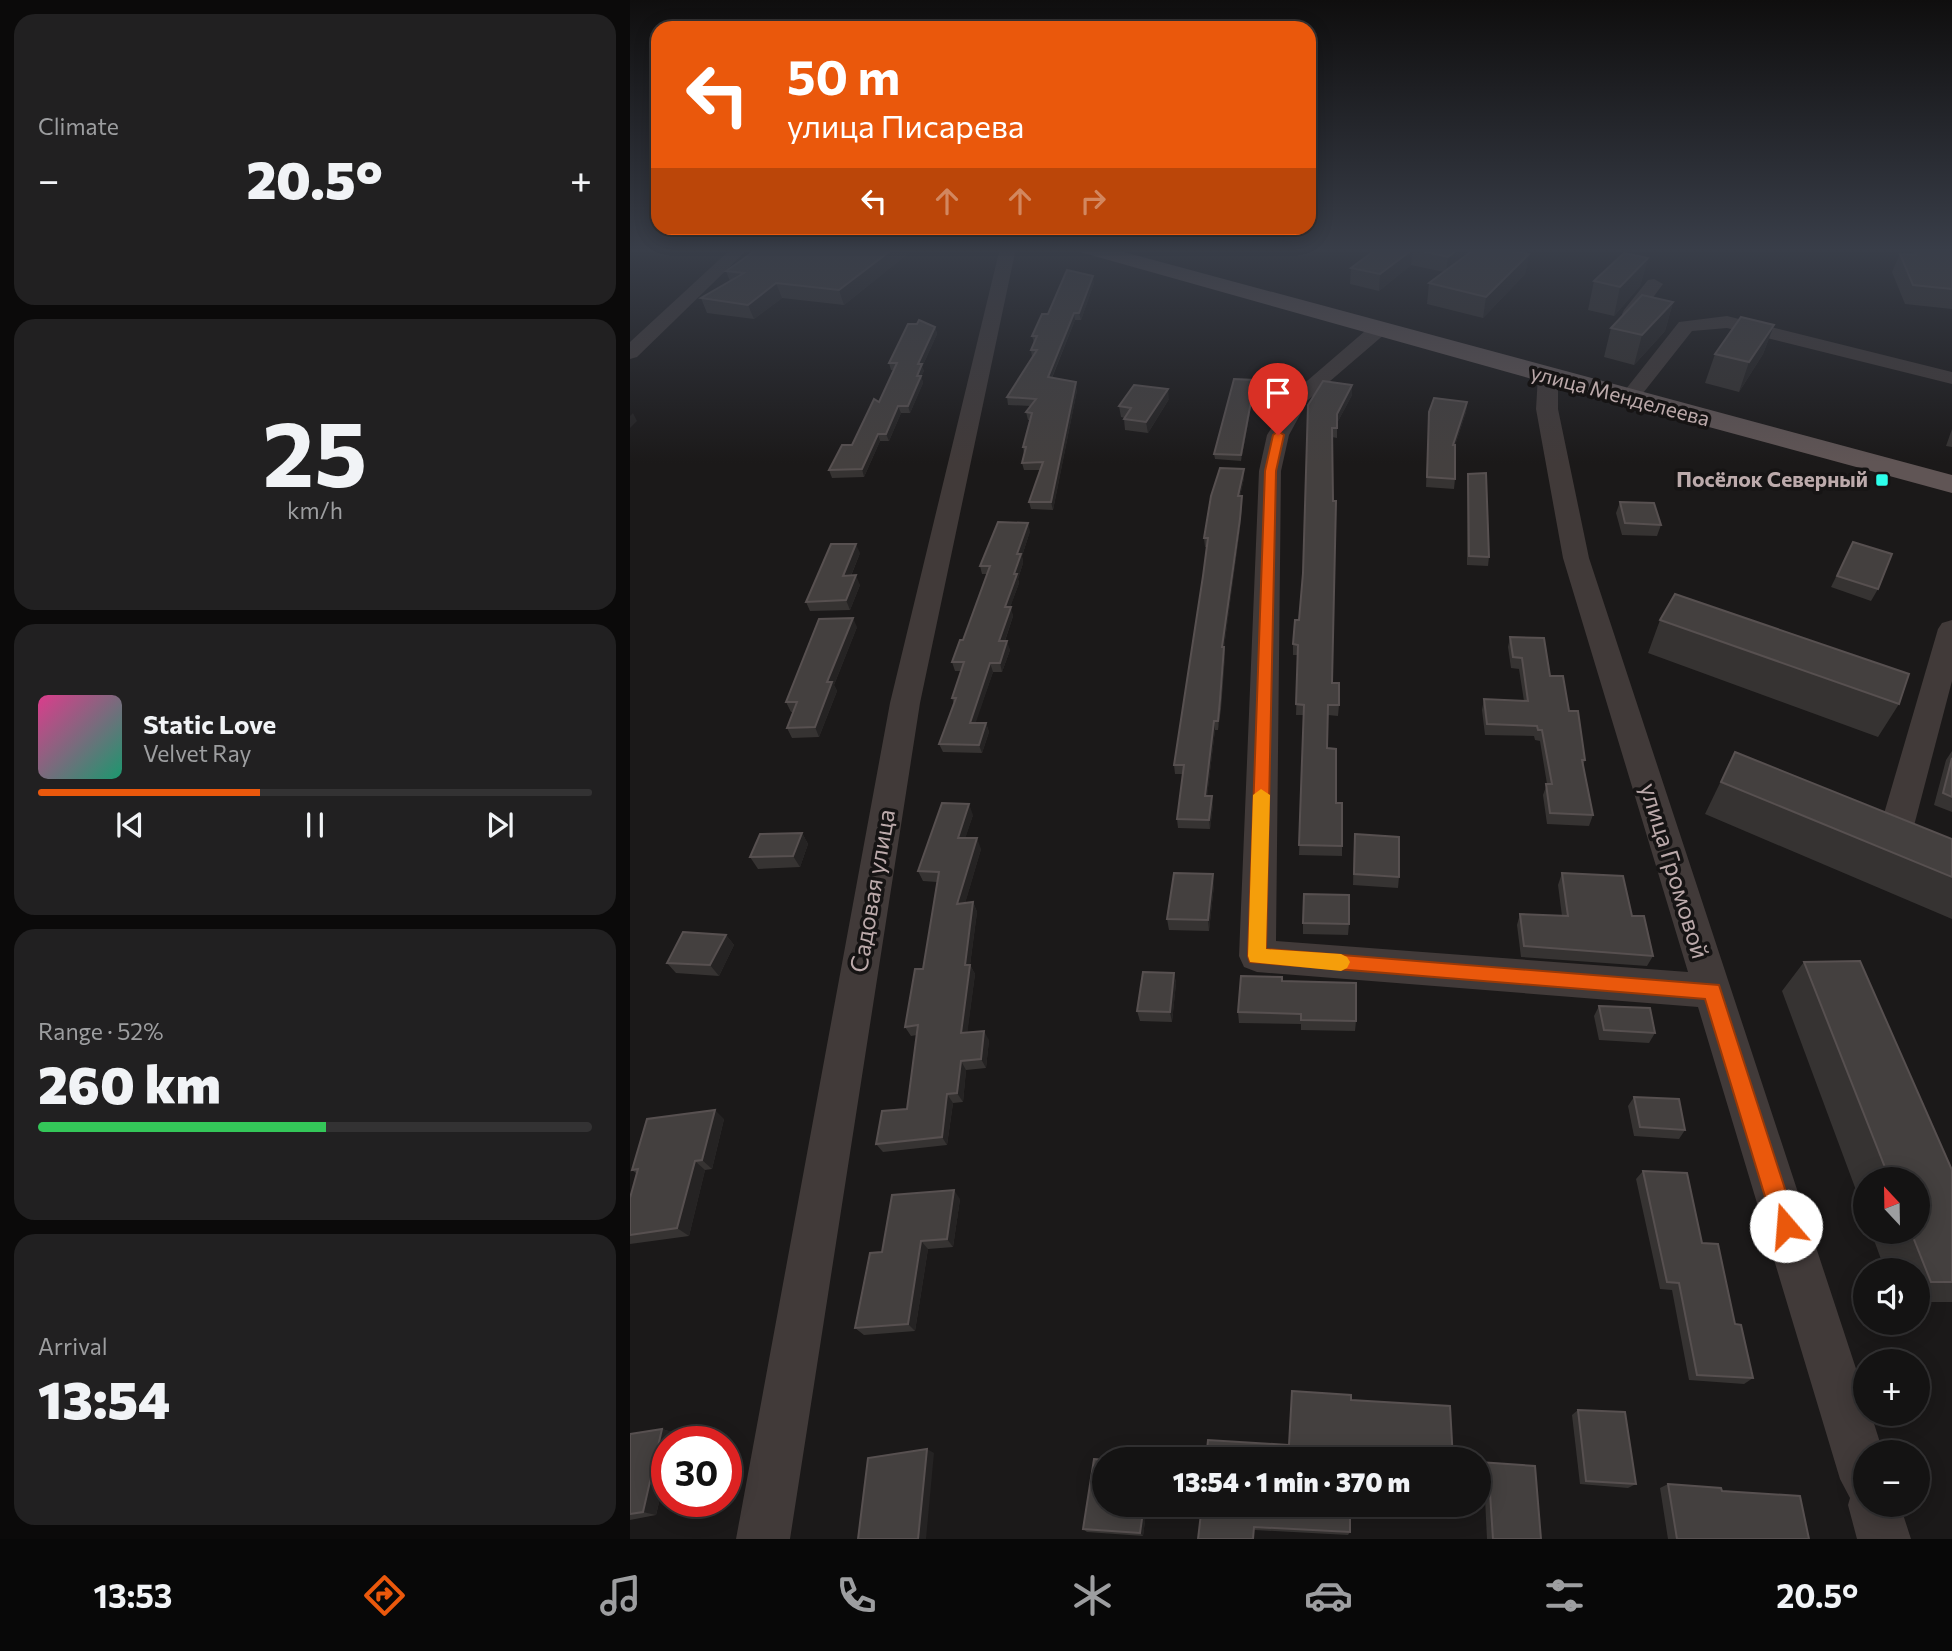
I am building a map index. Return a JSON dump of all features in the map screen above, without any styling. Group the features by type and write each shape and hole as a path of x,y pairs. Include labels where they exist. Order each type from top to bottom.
{"main road":[{"name":"улица Менделеева","path":"1346,320 1952,484"}],"street":[{"path":"630,353 665,320"},
{"name":"Садовая улица","path":"763,1539 905,703 992,320"},
{"path":"1658,320 1686,326 1727,322 1952,378"},
{"path":"1629,398 1686,326"},
{"path":"1379,329 1300,397 1278,435 1270,471 1257,956 1712,991"},
{"name":"улица Громовой","path":"1548,376 1547,409 1576,558 1854,1440"},
{"path":"1893,841 1952,629"},
{"path":"1878,1517 1884,1539"}],"building":[{"path":"919,320 935,327 918,364 922,364 917,376 921,376 908,406 898,406 886,434 878,434 862,469 829,470 842,445 852,445 874,399 879,402 897,363 889,363 908,324 917,324"},
{"path":"1039,320 1071,320 1048,377 1076,382 1051,502 1029,502 1043,462 1022,463 1026,447 1023,447 1032,413 1026,412 1036,399 1007,397 1037,350 1031,350 1037,336 1032,336"},
{"path":"1619,320 1656,320 1642,335 1611,328"},
{"path":"1739,320 1774,325 1749,362 1715,354"},
{"path":"1234,379 1255,380 1241,455 1214,454"},
{"path":"1323,381 1352,385 1337,414 1337,428 1332,428 1333,501 1336,501 1332,683 1339,683 1339,705 1328,705 1327,748 1336,749 1336,803 1342,803 1342,846 1299,845 1304,705 1296,704 1298,645 1293,644 1295,620 1299,620 1303,573 1308,405"},
{"path":"1134,385 1168,389 1146,422 1124,419 1131,408 1119,406"},
{"path":"1434,398 1467,402 1453,445 1455,479 1427,477 1429,412"},
{"path":"1220,468 1244,469 1238,496 1242,496 1240,519 1222,647 1218,721 1214,721 1205,796 1212,796 1209,820 1177,819 1184,765 1174,765 1208,538 1204,538 1211,496"},
{"path":"1486,473 1489,557 1469,556 1468,474"},
{"path":"1620,502 1654,503 1661,525 1625,523"},
{"path":"998,522 1028,523 1017,554 1021,554 1014,574 1017,574 1005,607 1011,607 999,641 1007,641 1000,663 990,663 970,723 986,723 979,745 939,744 956,698 952,698 964,662 952,662 960,640 963,640 990,566 980,566"},
{"path":"1853,542 1892,554 1878,589 1837,576"},
{"path":"831,544 856,544 843,576 856,575 846,600 806,602"},
{"path":"1675,594 1909,674 1899,704 1660,620"},
{"path":"853,618 827,682 832,682 815,727 787,728 797,702 786,702 819,619"},
{"path":"1510,637 1544,638 1550,676 1563,676 1569,711 1578,711 1585,760 1582,760 1593,815 1550,813 1546,784 1552,784 1542,730 1538,730 1537,726 1487,724 1484,699 1528,701 1522,658 1513,657"},
{"path":"1735,752 1952,839 1952,877 1721,782"},
{"path":"1952,758 1952,797 1943,793"},
{"path":"942,803 969,804 958,838 977,838 957,904 973,902 965,965 970,965 961,1033 984,1031 981,1059 961,1061 957,1093 947,1094 942,1137 876,1144 882,1111 907,1109 918,1025 905,1027 915,969 923,969 939,872 918,871"},
{"path":"802,833 793,856 750,857 760,834"},
{"path":"1355,834 1399,837 1399,877 1354,874"},
{"path":"1174,873 1213,874 1208,920 1167,919"},
{"path":"1562,873 1623,876 1632,916 1644,916 1653,956 1524,946 1520,914 1568,916"},
{"path":"1304,894 1349,895 1349,924 1303,923"},
{"path":"683,932 726,935 710,965 667,963"},
{"path":"1860,961 1952,1170 1952,1282 1931,1282 1930,1258 1921,1258 1916,1244 1930,1244 1930,1167 1885,1167 1804,962"},
{"path":"1143,972 1174,973 1170,1012 1137,1011"},
{"path":"1241,976 1282,977 1282,981 1356,983 1356,1021 1301,1020 1301,1014 1238,1012"},
{"path":"1599,1006 1650,1008 1655,1033 1604,1030"},
{"path":"1634,1097 1679,1099 1685,1130 1640,1127"},
{"path":"715,1110 702,1160 695,1161 677,1228 630,1235 630,1198 638,1169 632,1170 647,1119"},
{"path":"1643,1171 1687,1173 1702,1243 1718,1244 1735,1324 1741,1325 1753,1378 1697,1375 1679,1283 1667,1282"},
{"path":"954,1190 947,1239 921,1241 908,1324 855,1328 870,1253 882,1252 892,1195"},
{"path":"1292,1391 1351,1395 1351,1400 1450,1406 1452,1447 1207,1447 1208,1440 1289,1445"},
{"path":"1578,1410 1625,1412 1636,1484 1586,1481"},
{"path":"651,1431 651,1477 643,1512 630,1514 630,1434"},
{"path":"927,1449 918,1539 858,1539 868,1458"},
{"path":"1491,1463 1535,1466 1541,1539 1493,1539"},
{"path":"1092,1472 1092,1517 1142,1517 1140,1533 1083,1529"},
{"path":"1668,1484 1800,1496 1809,1539 1677,1539"},
{"path":"1201,1517 1350,1517 1350,1532 1254,1527 1253,1539 1198,1539"}],"slow traffic":[{"path":"1261,795 1257,956 1341,962"}],"place":[{"name":"Посёлок Северный","path":"1882,480"}],"route":[{"path":"1278,435 1270,471 1257,956 1712,991 1786,1226"}]}
